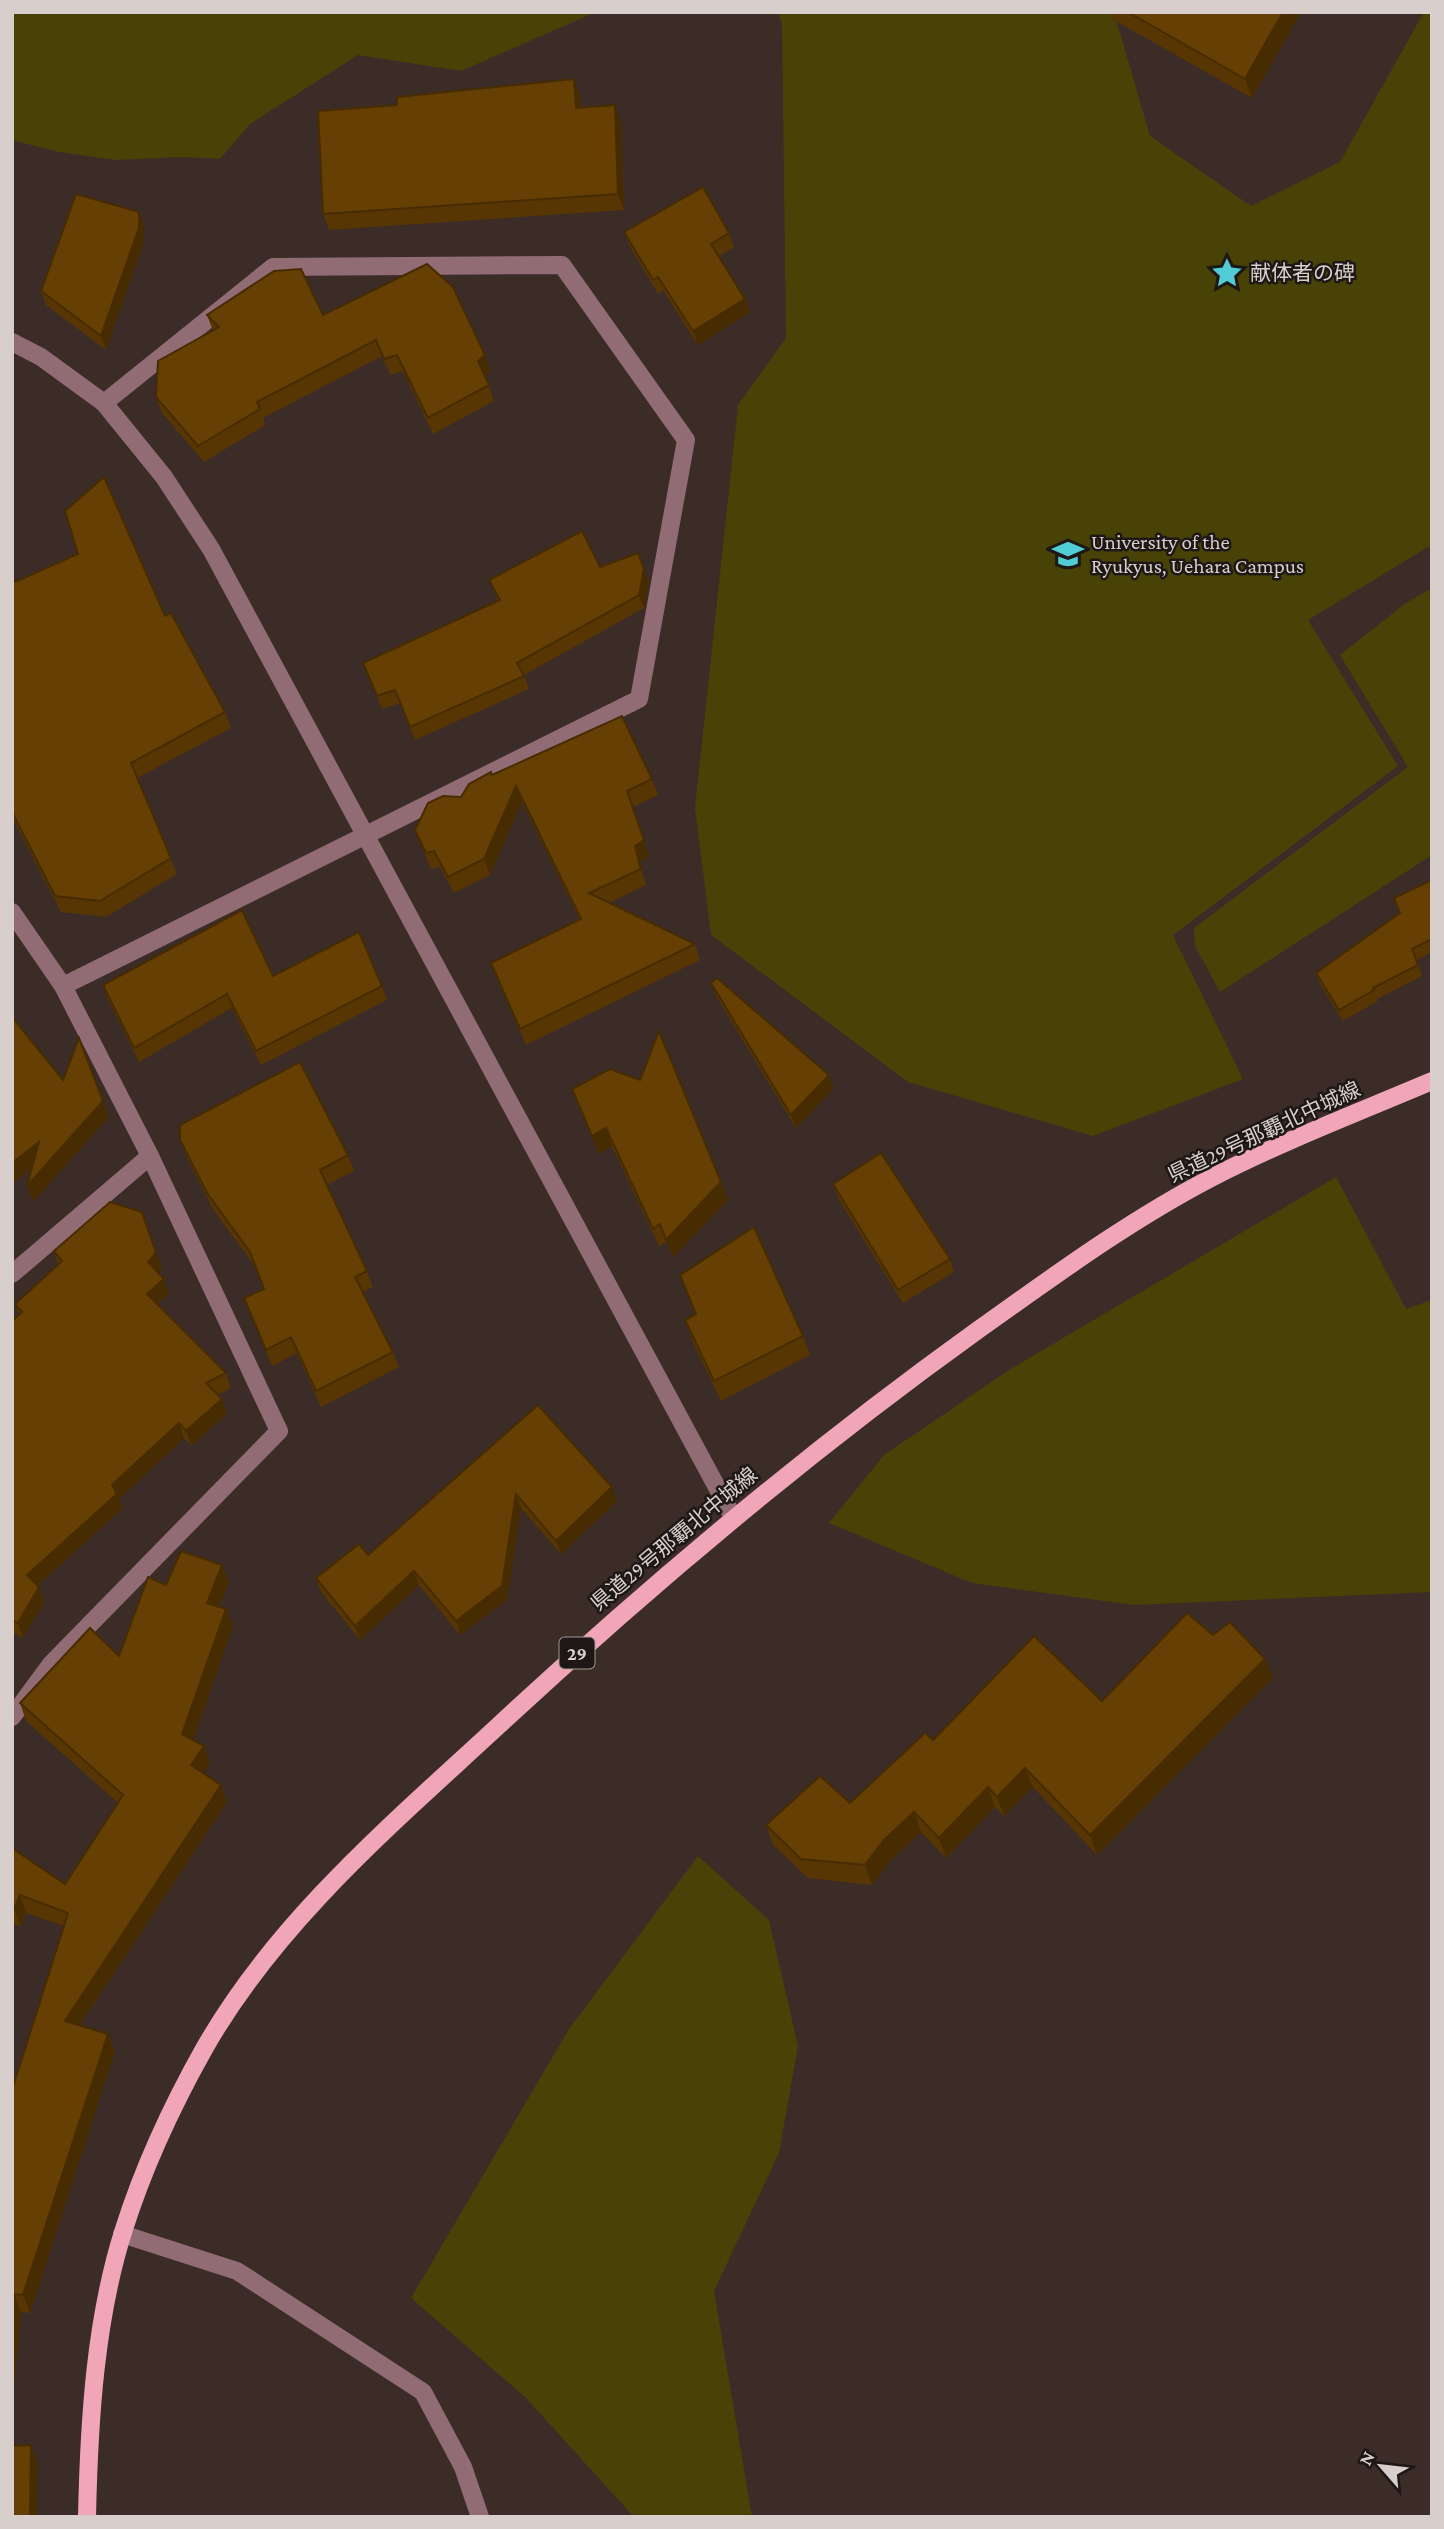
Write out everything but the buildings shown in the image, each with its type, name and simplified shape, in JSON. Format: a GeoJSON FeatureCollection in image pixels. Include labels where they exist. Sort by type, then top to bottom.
{"type":"FeatureCollection","features":[{"type":"Feature","properties":{"kind":"main road","name":"県道29号那覇北中城線"},"geometry":{"type":"LineString","coordinates":[[87,2517],[89,2438],[99,2344],[122,2234],[149,2161],[205,2047],[240,1990],[301,1915],[615,1617],[733,1517],[899,1388],[1122,1230],[1213,1177],[1432,1081]]}},
{"type":"Feature","properties":{"kind":"street"},"geometry":{"type":"LineString","coordinates":[[62,986],[639,699],[686,440],[562,265],[274,267],[104,403]]}},
{"type":"Feature","properties":{"kind":"street"},"geometry":{"type":"LineString","coordinates":[[12,342],[41,357],[104,403],[164,477],[211,549],[733,1517]]}},
{"type":"Feature","properties":{"kind":"street"},"geometry":{"type":"LineString","coordinates":[[12,912],[62,986],[150,1156],[279,1432],[51,1664],[12,1717]]}},
{"type":"Feature","properties":{"kind":"street"},"geometry":{"type":"LineString","coordinates":[[12,1274],[150,1156]]}},
{"type":"Feature","properties":{"kind":"street"},"geometry":{"type":"LineString","coordinates":[[122,2234],[237,2271],[423,2392],[463,2467],[480,2517]]}},
{"type":"Feature","properties":{"kind":"shaded area"},"geometry":{"type":"Polygon","coordinates":[[[12,12],[596,12],[461,71],[358,55],[250,124],[220,159],[182,157],[116,160],[58,152],[12,140],[12,12]]]}},
{"type":"Feature","properties":{"kind":"shaded area","name":"University of the Ryukyus, Uehara Campus"},"geometry":{"type":"Polygon","coordinates":[[[778,12],[1114,12],[1150,136],[1251,206],[1340,162],[1424,12],[1432,12],[1432,549],[1428,547],[1308,620],[1398,766],[1173,935],[1243,1079],[1093,1136],[908,1082],[711,935],[695,808],[738,405],[786,338],[782,24],[778,12]]]}},
{"type":"Feature","properties":{"kind":"shaded area"},"geometry":{"type":"Polygon","coordinates":[[[1432,588],[1432,855],[1220,992],[1195,946],[1194,928],[1408,767],[1340,655],[1406,603],[1432,588]]]}},
{"type":"Feature","properties":{"kind":"shaded area"},"geometry":{"type":"Polygon","coordinates":[[[1336,1177],[1406,1309],[1432,1300],[1432,1592],[1134,1605],[972,1583],[829,1523],[884,1455],[1009,1370],[1336,1177]]]}},
{"type":"Feature","properties":{"kind":"shaded area"},"geometry":{"type":"Polygon","coordinates":[[[698,1856],[769,1920],[798,2046],[779,2153],[714,2291],[752,2517],[634,2517],[526,2398],[411,2298],[569,2029],[698,1856]]]}},
{"type":"Feature","properties":{"kind":"place","name":"献体者の碑"},"geometry":{"type":"Point","coordinates":[1227,273]}},
{"type":"Feature","properties":{"kind":"place","name":"University of the Ryukyus, Uehara Campus"},"geometry":{"type":"Point","coordinates":[1068,554]}}]}
